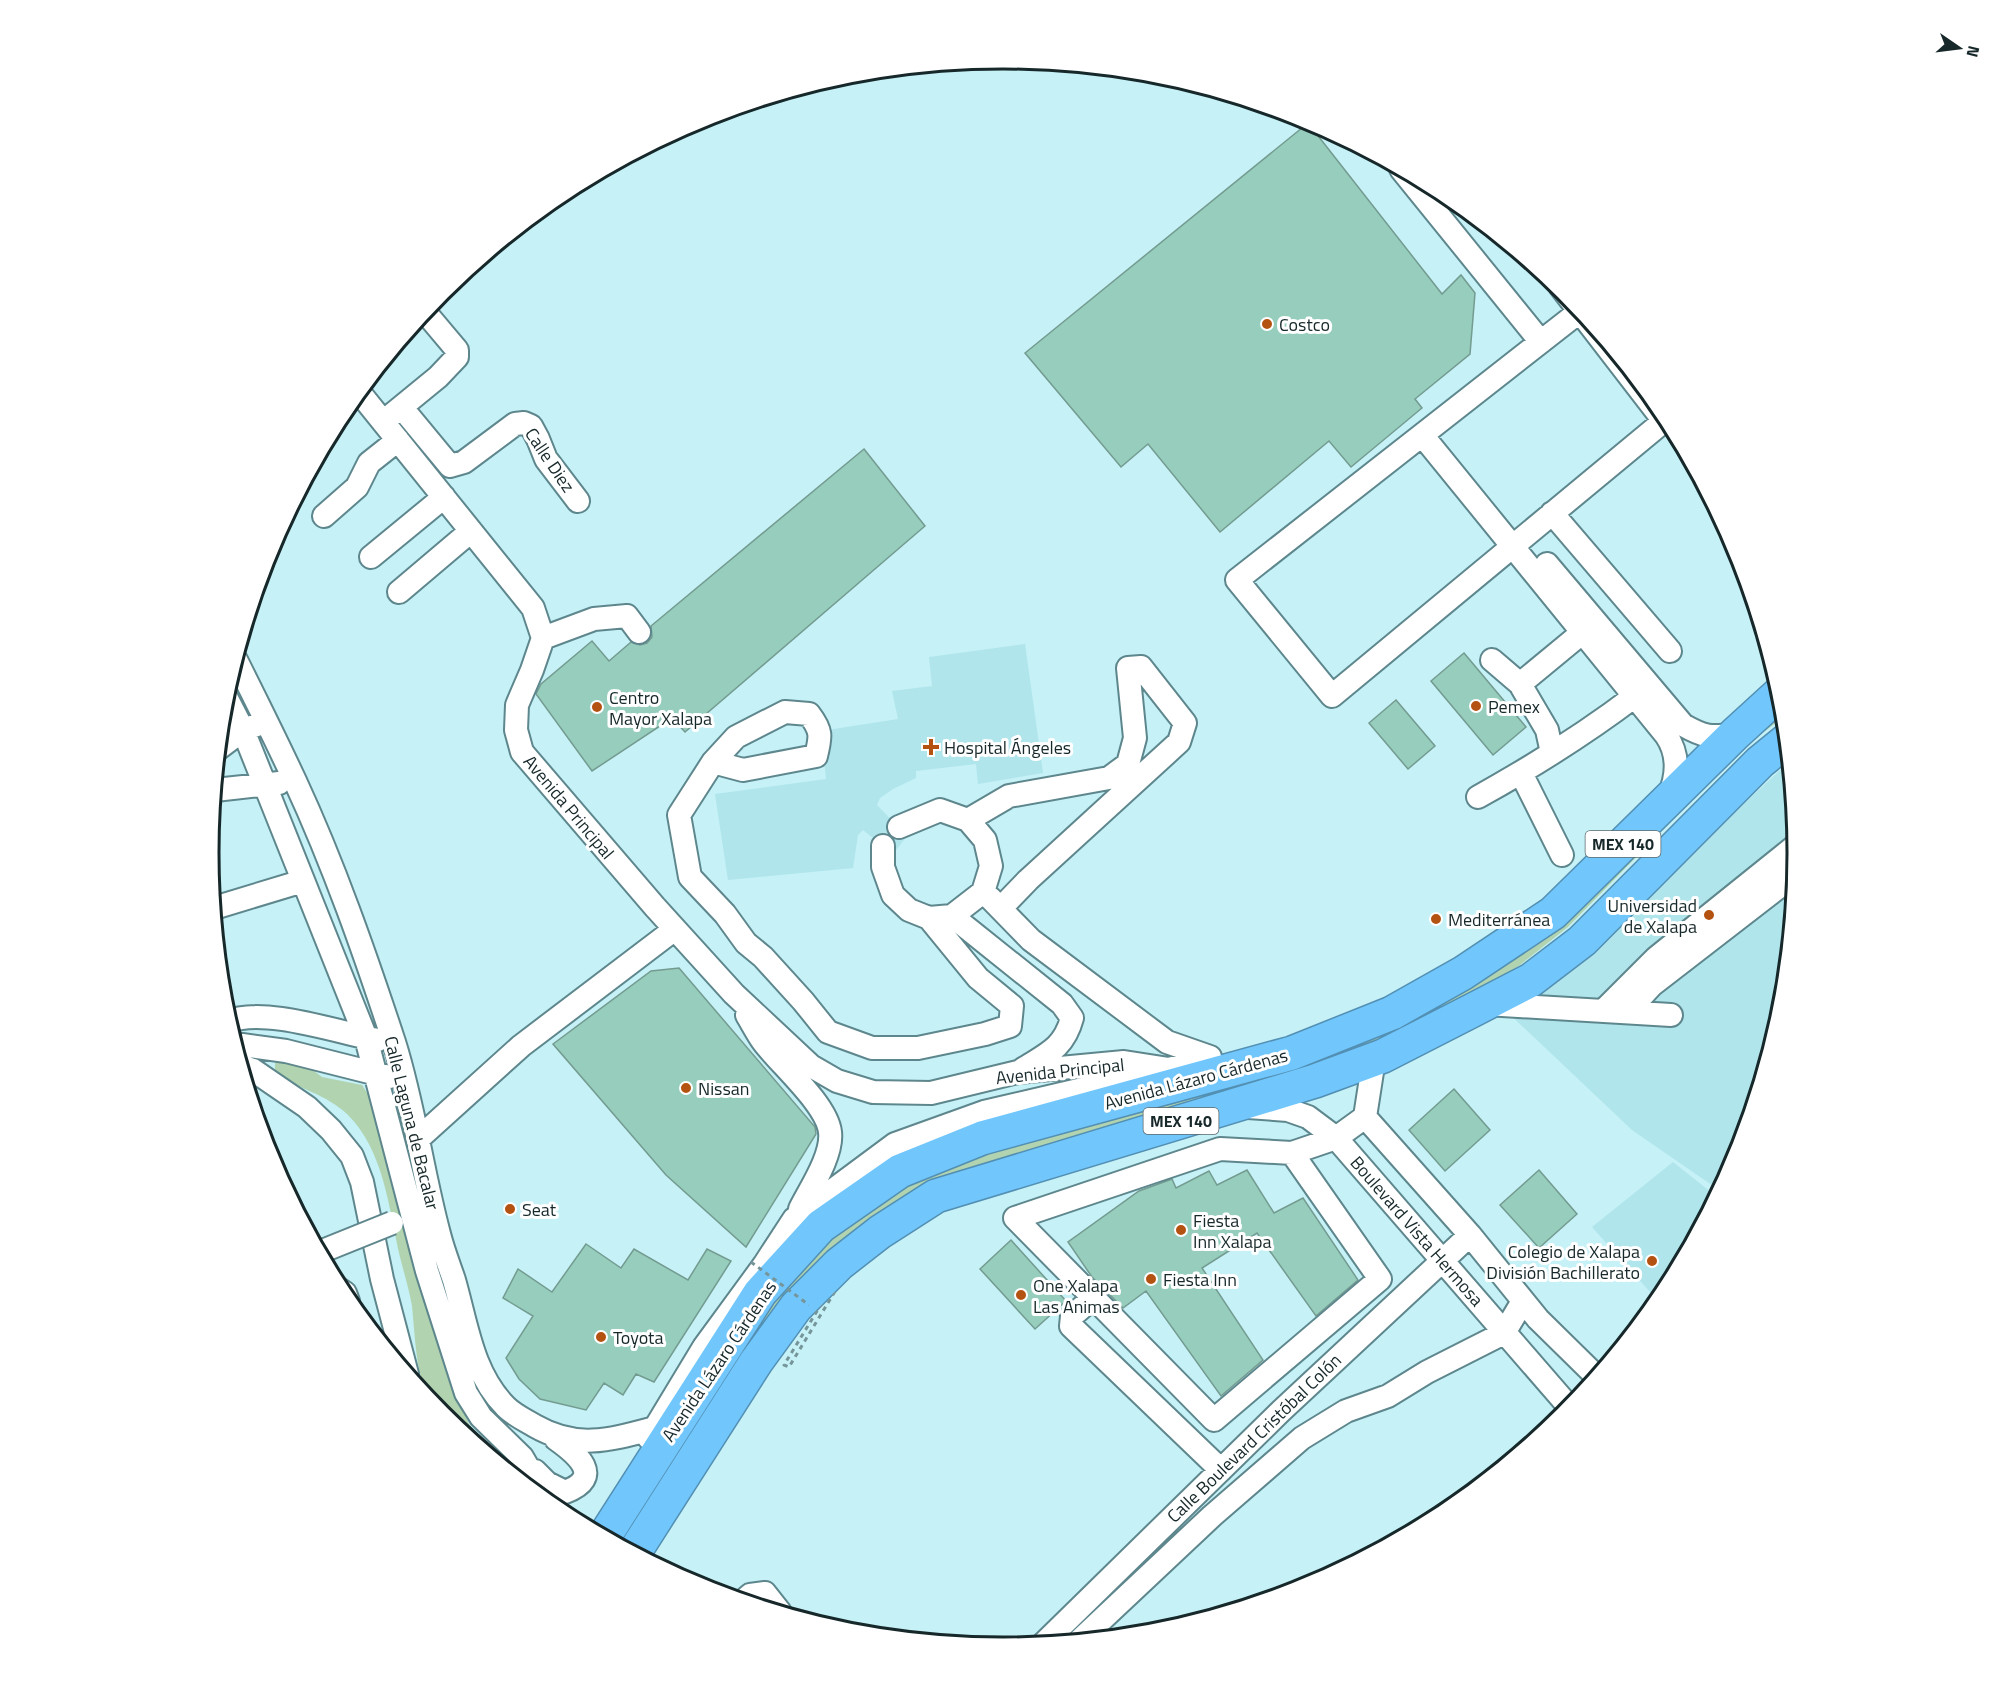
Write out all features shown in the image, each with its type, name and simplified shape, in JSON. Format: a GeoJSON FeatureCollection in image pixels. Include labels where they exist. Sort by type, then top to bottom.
{"type":"FeatureCollection","features":[{"type":"Feature","properties":{"kind":"highway","name":"Avenida Lázaro Cárdenas"},"geometry":{"type":"LineString","coordinates":[[608,1531],[760,1293],[821,1226],[900,1171],[982,1138],[1292,1053],[1392,1013],[1463,973],[1553,913],[1773,699]]}},
{"type":"Feature","properties":{"kind":"highway","name":"Avenida Lázaro Cárdenas"},"geometry":{"type":"LineString","coordinates":[[638,1547],[756,1362],[796,1307],[839,1264],[880,1232],[936,1196],[1315,1081],[1374,1059],[1531,980],[1582,941],[1760,762],[1780,746]]}},
{"type":"Feature","properties":{"kind":"highway"},"geometry":{"type":"LineString","coordinates":[[1210,1057],[1292,1053]]}},
{"type":"Feature","properties":{"kind":"street"},"geometry":{"type":"LineString","coordinates":[[1414,186],[1541,342]]}},
{"type":"Feature","properties":{"kind":"street"},"geometry":{"type":"LineString","coordinates":[[1574,316],[1237,580],[1332,696],[1660,424]]}},
{"type":"Feature","properties":{"kind":"street"},"geometry":{"type":"LineString","coordinates":[[383,422],[438,377],[457,357],[457,350],[431,319]]}},
{"type":"Feature","properties":{"kind":"street"},"geometry":{"type":"LineString","coordinates":[[365,399],[532,608],[543,638],[594,619],[627,616],[639,632]]}},
{"type":"Feature","properties":{"kind":"street"},"geometry":{"type":"LineString","coordinates":[[402,408],[450,466]]}},
{"type":"Feature","properties":{"kind":"street","name":"Calle Diez"},"geometry":{"type":"LineString","coordinates":[[371,557],[439,490],[450,466],[464,462],[515,424],[524,423],[531,426],[546,459],[578,501]]}},
{"type":"Feature","properties":{"kind":"street"},"geometry":{"type":"LineString","coordinates":[[1428,431],[1519,541],[1683,725],[1697,734],[1712,738],[1735,734]]}},
{"type":"Feature","properties":{"kind":"street"},"geometry":{"type":"LineString","coordinates":[[324,516],[357,487],[369,463],[398,440]]}},
{"type":"Feature","properties":{"kind":"street"},"geometry":{"type":"LineString","coordinates":[[1552,513],[1670,651]]}},
{"type":"Feature","properties":{"kind":"street"},"geometry":{"type":"LineString","coordinates":[[399,591],[471,531]]}},
{"type":"Feature","properties":{"kind":"street"},"geometry":{"type":"LineString","coordinates":[[1519,541],[1583,632],[1672,745],[1677,773],[1666,802]]}},
{"type":"Feature","properties":{"kind":"street"},"geometry":{"type":"LineString","coordinates":[[1520,684],[1583,632]]}},
{"type":"Feature","properties":{"kind":"street","name":"Avenida Principal"},"geometry":{"type":"LineString","coordinates":[[543,638],[517,705],[516,730],[522,752],[734,994],[811,1066],[837,1081],[873,1092],[931,1093],[1018,1072],[1124,1062],[1169,1069]]}},
{"type":"Feature","properties":{"kind":"street"},"geometry":{"type":"LineString","coordinates":[[1492,660],[1520,684],[1546,730],[1552,753]]}},
{"type":"Feature","properties":{"kind":"street"},"geometry":{"type":"LineString","coordinates":[[968,819],[1009,796],[1109,778],[1128,764],[1135,738],[1128,668],[1141,667],[1185,723],[1179,742],[1028,880],[1001,908]]}},
{"type":"Feature","properties":{"kind":"street","name":"Calle Laguna de Bacalar"},"geometry":{"type":"LineString","coordinates":[[241,670],[295,782],[322,846],[394,1043],[439,1234],[454,1282],[463,1322],[480,1371],[494,1394],[508,1410],[551,1435],[573,1441],[612,1440],[655,1428]]}},
{"type":"Feature","properties":{"kind":"street"},"geometry":{"type":"LineString","coordinates":[[1478,797],[1593,728],[1635,696]]}},
{"type":"Feature","properties":{"kind":"street","name":"Calle Laguna de Bacalar"},"geometry":{"type":"LineString","coordinates":[[232,710],[265,784],[366,1038],[377,1074],[402,1220],[440,1316],[466,1393],[481,1417],[522,1457],[536,1483]]}},
{"type":"Feature","properties":{"kind":"street"},"geometry":{"type":"LineString","coordinates":[[227,742],[243,730],[267,723]]}},
{"type":"Feature","properties":{"kind":"street"},"geometry":{"type":"LineString","coordinates":[[713,762],[679,815],[690,877],[724,914],[746,943],[764,957],[828,1032],[872,1048],[918,1048],[985,1034],[1010,1026],[1012,1006],[978,978],[929,918]]}},
{"type":"Feature","properties":{"kind":"street"},"geometry":{"type":"LineString","coordinates":[[1521,773],[1562,855]]}},
{"type":"Feature","properties":{"kind":"street"},"geometry":{"type":"LineString","coordinates":[[222,789],[295,782]]}},
{"type":"Feature","properties":{"kind":"street"},"geometry":{"type":"LineString","coordinates":[[883,846],[883,867],[893,895],[909,910],[929,918],[952,916],[983,892],[991,866],[985,840],[968,819],[940,810],[899,827]]}},
{"type":"Feature","properties":{"kind":"street"},"geometry":{"type":"LineString","coordinates":[[294,858],[322,846]]}},
{"type":"Feature","properties":{"kind":"street"},"geometry":{"type":"LineString","coordinates":[[1603,1011],[1656,958],[1788,852]]}},
{"type":"Feature","properties":{"kind":"street"},"geometry":{"type":"LineString","coordinates":[[221,907],[303,881]]}},
{"type":"Feature","properties":{"kind":"street"},"geometry":{"type":"LineString","coordinates":[[1627,1012],[1652,985],[1787,881]]}},
{"type":"Feature","properties":{"kind":"street"},"geometry":{"type":"LineString","coordinates":[[983,892],[1031,940],[1167,1042],[1210,1057]]}},
{"type":"Feature","properties":{"kind":"street"},"geometry":{"type":"LineString","coordinates":[[952,916],[1062,1004],[1072,1018],[1069,1032],[1056,1049],[1018,1072]]}},
{"type":"Feature","properties":{"kind":"street"},"geometry":{"type":"LineString","coordinates":[[323,932],[350,918]]}},
{"type":"Feature","properties":{"kind":"street"},"geometry":{"type":"LineString","coordinates":[[418,1139],[521,1046],[675,929]]}},
{"type":"Feature","properties":{"kind":"street","name":"Avenida Principal"},"geometry":{"type":"LineString","coordinates":[[734,994],[763,1042],[800,1082],[821,1110],[830,1132],[827,1154],[794,1219]]}},
{"type":"Feature","properties":{"kind":"street"},"geometry":{"type":"LineString","coordinates":[[1484,1004],[1671,1014]]}},
{"type":"Feature","properties":{"kind":"street"},"geometry":{"type":"LineString","coordinates":[[237,1020],[258,1016],[394,1043]]}},
{"type":"Feature","properties":{"kind":"street"},"geometry":{"type":"LineString","coordinates":[[243,1046],[266,1047],[405,1082]]}},
{"type":"Feature","properties":{"kind":"street"},"geometry":{"type":"LineString","coordinates":[[250,1069],[259,1053],[266,1047]]}},
{"type":"Feature","properties":{"kind":"street","name":"Avenida Lázaro Cárdenas"},"geometry":{"type":"LineString","coordinates":[[596,1524],[704,1347],[794,1219],[895,1144],[984,1112],[1169,1069],[1210,1057]]}},
{"type":"Feature","properties":{"kind":"street"},"geometry":{"type":"LineString","coordinates":[[1292,1153],[1380,1279],[1214,1420],[1015,1218],[1220,1149],[1292,1153],[1336,1138],[1365,1117],[1374,1059]]}},
{"type":"Feature","properties":{"kind":"street"},"geometry":{"type":"LineString","coordinates":[[252,1075],[307,1107],[331,1130],[352,1156],[362,1182],[382,1279],[403,1357]]}},
{"type":"Feature","properties":{"kind":"street"},"geometry":{"type":"LineString","coordinates":[[825,1119],[828,1107],[836,1097],[846,1090],[858,1087]]}},
{"type":"Feature","properties":{"kind":"street","name":"Boulevard Vista Hermosa"},"geometry":{"type":"LineString","coordinates":[[1232,1106],[1288,1110],[1308,1117],[1336,1138],[1564,1401]]}},
{"type":"Feature","properties":{"kind":"street","name":"Boulevard Vista Hermosa"},"geometry":{"type":"LineString","coordinates":[[1365,1117],[1470,1234],[1523,1301],[1592,1372]]}},
{"type":"Feature","properties":{"kind":"street"},"geometry":{"type":"LineString","coordinates":[[326,1250],[402,1220]]}},
{"type":"Feature","properties":{"kind":"street","name":"Calle Boulevard Cristóbal Colón"},"geometry":{"type":"LineString","coordinates":[[1051,1636],[1221,1470],[1442,1258],[1470,1234]]}},
{"type":"Feature","properties":{"kind":"street"},"geometry":{"type":"LineString","coordinates":[[1093,1298],[1072,1316],[1071,1326],[1221,1470]]}},
{"type":"Feature","properties":{"kind":"street"},"geometry":{"type":"LineString","coordinates":[[1504,1333],[1523,1301]]}},
{"type":"Feature","properties":{"kind":"street","name":"Calle Boulevard Cristóbal Colón"},"geometry":{"type":"LineString","coordinates":[[1088,1633],[1212,1516],[1302,1438],[1346,1411],[1388,1396],[1427,1372],[1504,1333]]}},
{"type":"Feature","properties":{"kind":"street"},"geometry":{"type":"LineString","coordinates":[[522,1457],[547,1483],[557,1489],[565,1492],[577,1488],[584,1474],[583,1462],[576,1453],[551,1435]]}},
{"type":"Feature","properties":{"kind":"street"},"geometry":{"type":"LineString","coordinates":[[749,1595],[765,1593],[773,1603]]}},
{"type":"Feature","properties":{"kind":"path"},"geometry":{"type":"LineString","coordinates":[[751,1262],[808,1305]]}},
{"type":"Feature","properties":{"kind":"shaded area","name":"Hospital Ángeles"},"geometry":{"type":"Polygon","coordinates":[[[1025,644],[1043,773],[978,784],[976,764],[916,771],[916,778],[880,798],[877,805],[907,836],[893,854],[863,830],[858,835],[853,868],[728,880],[715,794],[826,779],[821,731],[898,719],[892,691],[932,686],[929,657],[1025,644]]]}},
{"type":"Feature","properties":{"kind":"shaded area","name":"Universidad de Xalapa"},"geometry":{"type":"Polygon","coordinates":[[[1783,768],[1788,854],[1786,905],[1773,1007],[1746,1106],[1713,1186],[1632,1130],[1503,1008],[1559,976],[1783,768]]]}},
{"type":"Feature","properties":{"kind":"shaded area","name":"Colegio de Xalapa División Bachillerato"},"geometry":{"type":"Polygon","coordinates":[[[1673,1162],[1711,1192],[1683,1246],[1652,1294],[1592,1227],[1673,1162]]]}},
{"type":"Feature","properties":{"kind":"green space"},"geometry":{"type":"Polygon","coordinates":[[[1774,708],[1777,722],[1745,746],[1568,927],[1520,965],[1382,1053],[1034,1158],[841,1253],[637,1547],[620,1538],[771,1297],[825,1231],[905,1178],[1295,1056],[1556,919],[1774,708]]]}},
{"type":"Feature","properties":{"kind":"green space"},"geometry":{"type":"Polygon","coordinates":[[[293,1060],[306,1065],[322,1077],[362,1085],[371,1099],[460,1404],[469,1424],[481,1439],[421,1379],[411,1300],[383,1181],[369,1145],[359,1129],[339,1107],[275,1074],[275,1063],[293,1060]]]}},
{"type":"Feature","properties":{"kind":"building","name":"Costco"},"geometry":{"type":"Polygon","coordinates":[[[1302,128],[1318,135],[1442,294],[1461,275],[1475,293],[1470,354],[1415,399],[1422,408],[1351,467],[1329,441],[1220,532],[1148,444],[1121,467],[1025,353],[1302,128]]]}},
{"type":"Feature","properties":{"kind":"building"},"geometry":{"type":"Polygon","coordinates":[[[864,449],[925,526],[685,732],[672,718],[592,771],[536,694],[541,684],[592,641],[609,661],[631,642],[640,645],[647,643],[652,637],[651,626],[864,449]]]}},
{"type":"Feature","properties":{"kind":"building"},"geometry":{"type":"Polygon","coordinates":[[[1464,653],[1526,727],[1493,755],[1431,681],[1464,653]]]}},
{"type":"Feature","properties":{"kind":"building"},"geometry":{"type":"Polygon","coordinates":[[[1396,700],[1435,746],[1408,769],[1369,723],[1396,700]]]}},
{"type":"Feature","properties":{"kind":"building","name":"Nissan"},"geometry":{"type":"Polygon","coordinates":[[[679,968],[815,1127],[816,1134],[746,1247],[666,1175],[553,1044],[651,971],[679,968]]]}},
{"type":"Feature","properties":{"kind":"building"},"geometry":{"type":"Polygon","coordinates":[[[1454,1089],[1490,1130],[1445,1171],[1409,1130],[1454,1089]]]}},
{"type":"Feature","properties":{"kind":"building","name":"Fiesta Inn"},"geometry":{"type":"Polygon","coordinates":[[[1247,1170],[1274,1213],[1303,1198],[1358,1280],[1316,1316],[1257,1233],[1202,1268],[1263,1360],[1221,1396],[1146,1291],[1123,1308],[1092,1277],[1068,1242],[1139,1191],[1172,1179],[1176,1188],[1209,1171],[1217,1185],[1247,1170]]]}},
{"type":"Feature","properties":{"kind":"building"},"geometry":{"type":"Polygon","coordinates":[[[1539,1170],[1577,1214],[1539,1248],[1500,1205],[1539,1170]]]}},
{"type":"Feature","properties":{"kind":"building"},"geometry":{"type":"Polygon","coordinates":[[[1011,1240],[1066,1301],[1035,1329],[980,1269],[1011,1240]]]}},
{"type":"Feature","properties":{"kind":"building","name":"Toyota"},"geometry":{"type":"Polygon","coordinates":[[[586,1244],[621,1268],[634,1249],[688,1280],[707,1249],[731,1261],[654,1382],[636,1374],[623,1395],[604,1383],[586,1410],[540,1399],[519,1379],[506,1358],[533,1316],[503,1298],[518,1269],[552,1292],[586,1244]]]}},
{"type":"Feature","properties":{"kind":"place","name":"Costco"},"geometry":{"type":"Point","coordinates":[1267,324]}},
{"type":"Feature","properties":{"kind":"place","name":"Pemex"},"geometry":{"type":"Point","coordinates":[1476,706]}},
{"type":"Feature","properties":{"kind":"place","name":"Centro Mayor Xalapa"},"geometry":{"type":"Point","coordinates":[597,707]}},
{"type":"Feature","properties":{"kind":"place","name":"Hospital Ángeles"},"geometry":{"type":"Point","coordinates":[931,747]}},
{"type":"Feature","properties":{"kind":"place","name":"Universidad de Xalapa"},"geometry":{"type":"Point","coordinates":[1709,915]}},
{"type":"Feature","properties":{"kind":"place","name":"Mediterránea"},"geometry":{"type":"Point","coordinates":[1436,919]}},
{"type":"Feature","properties":{"kind":"place","name":"Nissan"},"geometry":{"type":"Point","coordinates":[686,1088]}},
{"type":"Feature","properties":{"kind":"place","name":"Seat"},"geometry":{"type":"Point","coordinates":[510,1209]}},
{"type":"Feature","properties":{"kind":"place","name":"Fiesta Inn Xalapa"},"geometry":{"type":"Point","coordinates":[1181,1230]}},
{"type":"Feature","properties":{"kind":"place","name":"Colegio de Xalapa División Bachillerato"},"geometry":{"type":"Point","coordinates":[1652,1261]}},
{"type":"Feature","properties":{"kind":"place","name":"Fiesta Inn"},"geometry":{"type":"Point","coordinates":[1151,1279]}},
{"type":"Feature","properties":{"kind":"place","name":"One Xalapa Las Animas"},"geometry":{"type":"Point","coordinates":[1021,1295]}},
{"type":"Feature","properties":{"kind":"place","name":"Toyota"},"geometry":{"type":"Point","coordinates":[601,1337]}}]}
